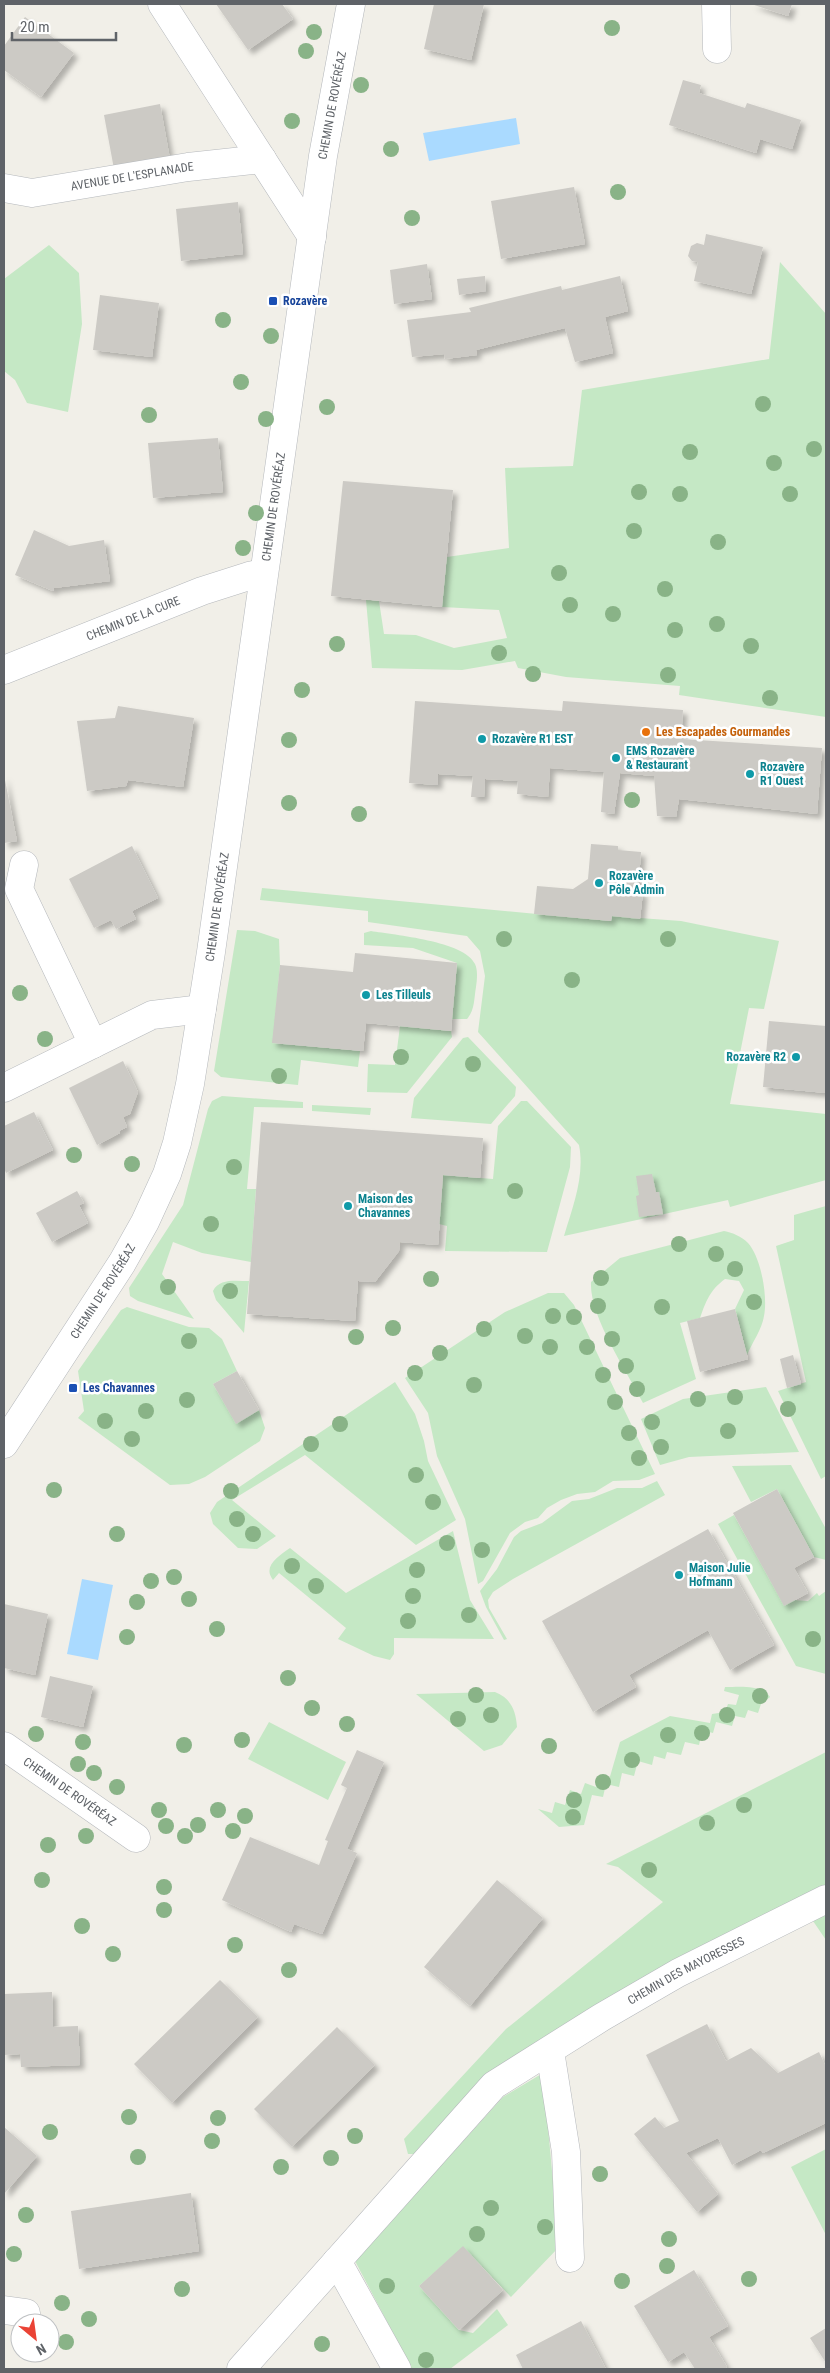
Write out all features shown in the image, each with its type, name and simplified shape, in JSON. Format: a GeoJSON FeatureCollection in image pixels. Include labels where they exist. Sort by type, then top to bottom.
{"type":"FeatureCollection","features":[{"type":"Feature","properties":{"kind":"street"},"geometry":{"type":"LineString","coordinates":[[162,4],[312,237]]}},
{"type":"Feature","properties":{"kind":"street","name":"CHEMIN DE ROVÉRÉAZ"},"geometry":{"type":"LineString","coordinates":[[4,1444],[122,1263],[145,1222],[167,1174],[187,1100],[202,1009],[323,156],[351,4]]}},
{"type":"Feature","properties":{"kind":"street"},"geometry":{"type":"LineString","coordinates":[[716,4],[717,49]]}},
{"type":"Feature","properties":{"kind":"street","name":"AVENUE DE L'ESPLANADE"},"geometry":{"type":"LineString","coordinates":[[4,188],[32,193],[188,167],[262,159]]}},
{"type":"Feature","properties":{"kind":"street","name":"CHEMIN DE LA CURE"},"geometry":{"type":"LineString","coordinates":[[4,670],[202,591],[263,573]]}},
{"type":"Feature","properties":{"kind":"street"},"geometry":{"type":"LineString","coordinates":[[24,865],[19,889],[93,1044]]}},
{"type":"Feature","properties":{"kind":"street"},"geometry":{"type":"LineString","coordinates":[[4,1088],[152,1015],[202,1009]]}},
{"type":"Feature","properties":{"kind":"street","name":"CHEMIN DE ROVÉRÉAZ"},"geometry":{"type":"LineString","coordinates":[[4,1746],[136,1838]]}},
{"type":"Feature","properties":{"kind":"street","name":"CHEMIN DES MAYORESSES"},"geometry":{"type":"LineString","coordinates":[[241,2369],[494,2085],[678,1973],[826,1899]]}},
{"type":"Feature","properties":{"kind":"street"},"geometry":{"type":"LineString","coordinates":[[550,2051],[566,2152],[570,2258]]}},
{"type":"Feature","properties":{"kind":"street"},"geometry":{"type":"LineString","coordinates":[[337,2261],[397,2369]]}},
{"type":"Feature","properties":{"kind":"green space"},"geometry":{"type":"Polygon","coordinates":[[[49,245],[79,273],[82,324],[68,412],[27,403],[15,380],[4,371],[4,279],[49,245]]]}},
{"type":"Feature","properties":{"kind":"green space"},"geometry":{"type":"Polygon","coordinates":[[[780,262],[826,314],[826,717],[679,695],[680,686],[566,677],[518,668],[515,661],[462,670],[372,668],[366,600],[379,601],[384,634],[416,635],[454,648],[507,638],[499,610],[442,607],[447,557],[509,548],[505,468],[573,466],[582,390],[769,359],[780,262]]]}},
{"type":"Feature","properties":{"kind":"green space"},"geometry":{"type":"Polygon","coordinates":[[[262,888],[611,921],[612,916],[681,921],[779,941],[764,1009],[749,1008],[730,1104],[826,1114],[826,1180],[730,1207],[728,1200],[564,1236],[579,1180],[579,1145],[478,1032],[485,976],[480,951],[467,936],[368,922],[368,911],[260,900],[262,888]]]}},
{"type":"Feature","properties":{"kind":"green space"},"geometry":{"type":"Polygon","coordinates":[[[237,930],[255,931],[279,939],[280,965],[273,1043],[360,1051],[358,1067],[301,1060],[298,1085],[221,1077],[214,1071],[237,930]]]}},
{"type":"Feature","properties":{"kind":"green space"},"geometry":{"type":"Polygon","coordinates":[[[371,931],[428,940],[458,950],[469,956],[475,964],[477,975],[473,1008],[467,1019],[452,1019],[457,963],[413,948],[364,945],[364,933],[371,931]]]}},
{"type":"Feature","properties":{"kind":"green space"},"geometry":{"type":"Polygon","coordinates":[[[400,1026],[451,1031],[452,1037],[407,1093],[367,1092],[368,1064],[395,1065],[400,1026]]]}},
{"type":"Feature","properties":{"kind":"green space"},"geometry":{"type":"Polygon","coordinates":[[[468,1037],[516,1087],[515,1096],[491,1124],[411,1118],[414,1098],[463,1038],[468,1037]]]}},
{"type":"Feature","properties":{"kind":"green space"},"geometry":{"type":"Polygon","coordinates":[[[222,1096],[303,1102],[303,1108],[254,1107],[247,1189],[256,1189],[251,1262],[202,1253],[173,1242],[162,1274],[194,1319],[138,1301],[130,1296],[129,1288],[183,1205],[208,1109],[212,1101],[222,1096]]]}},
{"type":"Feature","properties":{"kind":"green space"},"geometry":{"type":"Polygon","coordinates":[[[521,1101],[527,1101],[571,1147],[570,1167],[547,1252],[445,1251],[447,1226],[439,1224],[443,1175],[493,1179],[498,1126],[521,1101]]]}},
{"type":"Feature","properties":{"kind":"green space"},"geometry":{"type":"Polygon","coordinates":[[[312,1105],[371,1108],[370,1115],[312,1111],[312,1105]]]}},
{"type":"Feature","properties":{"kind":"green space"},"geometry":{"type":"Polygon","coordinates":[[[826,1206],[826,1476],[821,1479],[778,1391],[806,1382],[776,1246],[794,1240],[794,1215],[826,1206]]]}},
{"type":"Feature","properties":{"kind":"green space"},"geometry":{"type":"Polygon","coordinates":[[[724,1231],[737,1235],[748,1243],[757,1258],[765,1299],[764,1316],[759,1331],[747,1355],[735,1309],[744,1290],[739,1281],[725,1279],[709,1296],[700,1318],[680,1323],[696,1379],[643,1403],[602,1327],[592,1296],[591,1282],[620,1258],[724,1231]]]}},
{"type":"Feature","properties":{"kind":"green space"},"geometry":{"type":"Polygon","coordinates":[[[249,1281],[244,1333],[216,1300],[213,1291],[219,1284],[224,1282],[249,1281]]]}},
{"type":"Feature","properties":{"kind":"green space"},"geometry":{"type":"Polygon","coordinates":[[[548,1293],[564,1293],[574,1305],[655,1474],[639,1480],[613,1481],[595,1492],[577,1494],[547,1508],[538,1518],[525,1522],[510,1533],[483,1581],[478,1584],[465,1519],[437,1456],[428,1413],[405,1378],[505,1312],[548,1293]]]}},
{"type":"Feature","properties":{"kind":"green space"},"geometry":{"type":"Polygon","coordinates":[[[127,1307],[189,1327],[209,1328],[222,1339],[237,1371],[213,1384],[236,1423],[259,1410],[265,1428],[260,1441],[205,1477],[189,1484],[170,1485],[78,1418],[84,1411],[78,1371],[121,1310],[127,1307]]]}},
{"type":"Feature","properties":{"kind":"green space"},"geometry":{"type":"Polygon","coordinates":[[[395,1382],[415,1414],[428,1461],[456,1520],[416,1545],[305,1455],[232,1500],[276,1536],[257,1549],[238,1548],[213,1524],[210,1513],[217,1502],[395,1382]]]}},
{"type":"Feature","properties":{"kind":"green space"},"geometry":{"type":"Polygon","coordinates":[[[766,1387],[799,1452],[689,1457],[660,1465],[641,1419],[683,1399],[766,1387]]]}},
{"type":"Feature","properties":{"kind":"green space"},"geometry":{"type":"Polygon","coordinates":[[[791,1465],[826,1529],[826,1560],[814,1557],[777,1489],[751,1502],[732,1466],[791,1465]]]}},
{"type":"Feature","properties":{"kind":"green space"},"geometry":{"type":"Polygon","coordinates":[[[657,1481],[665,1495],[493,1592],[488,1600],[489,1608],[507,1639],[504,1640],[486,1607],[480,1591],[497,1569],[514,1537],[521,1531],[542,1523],[572,1501],[589,1499],[617,1488],[642,1488],[657,1481]]]}},
{"type":"Feature","properties":{"kind":"green space"},"geometry":{"type":"Polygon","coordinates":[[[734,1515],[784,1605],[793,1600],[808,1601],[817,1593],[819,1596],[826,1591],[826,1674],[796,1666],[718,1524],[734,1515]]]}},
{"type":"Feature","properties":{"kind":"green space"},"geometry":{"type":"Polygon","coordinates":[[[453,1531],[470,1600],[494,1639],[394,1638],[394,1654],[390,1660],[374,1656],[338,1639],[346,1628],[279,1573],[273,1580],[270,1575],[269,1570],[273,1562],[290,1548],[346,1593],[453,1531]]]}},
{"type":"Feature","properties":{"kind":"green space"},"geometry":{"type":"Polygon","coordinates":[[[725,1687],[755,1688],[770,1697],[761,1704],[758,1713],[748,1710],[745,1718],[735,1716],[732,1726],[716,1722],[713,1733],[705,1731],[701,1736],[699,1745],[685,1742],[681,1755],[667,1752],[665,1759],[654,1756],[652,1765],[638,1761],[634,1776],[622,1773],[619,1787],[606,1784],[603,1797],[592,1795],[584,1825],[559,1827],[538,1809],[552,1813],[555,1802],[565,1805],[570,1790],[581,1794],[585,1783],[596,1787],[599,1777],[609,1780],[620,1742],[670,1716],[710,1723],[712,1714],[725,1712],[728,1704],[736,1705],[739,1695],[724,1691],[725,1687]]]}},
{"type":"Feature","properties":{"kind":"green space"},"geometry":{"type":"Polygon","coordinates":[[[495,1692],[509,1701],[517,1727],[502,1745],[484,1751],[416,1694],[495,1692]]]}},
{"type":"Feature","properties":{"kind":"green space"},"geometry":{"type":"Polygon","coordinates":[[[269,1722],[346,1762],[328,1800],[248,1759],[269,1722]]]}},
{"type":"Feature","properties":{"kind":"green space"},"geometry":{"type":"Polygon","coordinates":[[[826,1752],[826,1940],[813,1921],[785,1911],[659,1973],[421,2154],[408,2154],[404,2139],[506,2029],[663,1902],[618,1867],[606,1864],[826,1752]]]}},
{"type":"Feature","properties":{"kind":"green space"},"geometry":{"type":"Polygon","coordinates":[[[543,2073],[559,2247],[511,2297],[463,2247],[419,2286],[459,2330],[473,2333],[497,2309],[508,2325],[450,2369],[412,2369],[355,2261],[503,2097],[543,2073]]]}},
{"type":"Feature","properties":{"kind":"green space"},"geometry":{"type":"Polygon","coordinates":[[[826,2149],[826,2235],[791,2167],[826,2149]]]}},
{"type":"Feature","properties":{"kind":"water"},"geometry":{"type":"Polygon","coordinates":[[[516,118],[520,144],[429,161],[423,133],[516,118]]]}},
{"type":"Feature","properties":{"kind":"water"},"geometry":{"type":"Polygon","coordinates":[[[82,1579],[113,1585],[98,1660],[67,1654],[82,1579]]]}},
{"type":"Feature","properties":{"kind":"building"},"geometry":{"type":"Polygon","coordinates":[[[216,4],[282,4],[293,19],[248,50],[216,4]]]}},
{"type":"Feature","properties":{"kind":"building"},"geometry":{"type":"Polygon","coordinates":[[[434,4],[484,4],[471,60],[424,49],[434,4]]]}},
{"type":"Feature","properties":{"kind":"building"},"geometry":{"type":"Polygon","coordinates":[[[751,4],[792,4],[788,16],[751,4]]]}},
{"type":"Feature","properties":{"kind":"building"},"geometry":{"type":"Polygon","coordinates":[[[25,17],[74,53],[41,97],[4,70],[4,46],[25,17]]]}},
{"type":"Feature","properties":{"kind":"building"},"geometry":{"type":"Polygon","coordinates":[[[683,80],[701,85],[699,93],[745,108],[747,103],[801,120],[792,149],[760,139],[756,153],[669,125],[683,80]]]}},
{"type":"Feature","properties":{"kind":"building"},"geometry":{"type":"Polygon","coordinates":[[[160,104],[170,159],[114,169],[104,115],[160,104]]]}},
{"type":"Feature","properties":{"kind":"building"},"geometry":{"type":"Polygon","coordinates":[[[574,187],[585,244],[501,259],[491,201],[574,187]]]}},
{"type":"Feature","properties":{"kind":"building"},"geometry":{"type":"Polygon","coordinates":[[[238,202],[243,254],[181,261],[176,209],[238,202]]]}},
{"type":"Feature","properties":{"kind":"building"},"geometry":{"type":"Polygon","coordinates":[[[706,234],[763,247],[751,294],[694,281],[698,262],[692,261],[688,256],[691,246],[697,243],[704,245],[706,234]]]}},
{"type":"Feature","properties":{"kind":"building"},"geometry":{"type":"Polygon","coordinates":[[[427,264],[432,299],[394,304],[390,270],[427,264]]]}},
{"type":"Feature","properties":{"kind":"building"},"geometry":{"type":"Polygon","coordinates":[[[485,276],[486,291],[459,295],[457,279],[485,276]]]}},
{"type":"Feature","properties":{"kind":"building"},"geometry":{"type":"Polygon","coordinates":[[[620,276],[628,311],[605,317],[613,353],[575,362],[565,328],[476,350],[477,355],[445,359],[444,354],[412,357],[407,320],[471,312],[469,308],[561,286],[562,290],[620,276]]]}},
{"type":"Feature","properties":{"kind":"building"},"geometry":{"type":"Polygon","coordinates":[[[100,295],[159,303],[152,357],[93,350],[100,295]]]}},
{"type":"Feature","properties":{"kind":"building"},"geometry":{"type":"Polygon","coordinates":[[[218,438],[223,492],[153,498],[148,443],[218,438]]]}},
{"type":"Feature","properties":{"kind":"building"},"geometry":{"type":"Polygon","coordinates":[[[343,481],[453,490],[442,607],[331,596],[343,481]]]}},
{"type":"Feature","properties":{"kind":"building"},"geometry":{"type":"Polygon","coordinates":[[[34,530],[69,546],[104,540],[110,581],[54,588],[53,591],[15,575],[34,530]]]}},
{"type":"Feature","properties":{"kind":"building","name":"EMS Rozavère & Restaurant"},"geometry":{"type":"Polygon","coordinates":[[[415,701],[562,711],[563,701],[683,710],[681,739],[822,748],[817,814],[679,799],[676,817],[657,816],[654,776],[620,773],[614,814],[601,812],[604,772],[550,768],[548,797],[517,794],[518,781],[485,779],[484,797],[471,797],[473,776],[438,774],[438,785],[409,783],[415,701]]]}},
{"type":"Feature","properties":{"kind":"building"},"geometry":{"type":"Polygon","coordinates":[[[118,706],[194,718],[183,787],[128,780],[126,786],[87,791],[77,721],[115,718],[118,706]]]}},
{"type":"Feature","properties":{"kind":"building"},"geometry":{"type":"Polygon","coordinates":[[[4,775],[17,841],[4,843],[4,775]]]}},
{"type":"Feature","properties":{"kind":"building","name":"Rozavère Pôle Admin"},"geometry":{"type":"Polygon","coordinates":[[[591,844],[618,846],[618,850],[641,852],[638,892],[643,892],[640,919],[612,916],[611,921],[534,914],[537,886],[573,889],[588,879],[591,844]]]}},
{"type":"Feature","properties":{"kind":"building"},"geometry":{"type":"Polygon","coordinates":[[[132,846],[158,898],[132,911],[136,919],[116,929],[111,920],[94,928],[69,879],[132,846]]]}},
{"type":"Feature","properties":{"kind":"building","name":"Les Tilleuls"},"geometry":{"type":"Polygon","coordinates":[[[355,953],[457,963],[451,1031],[366,1023],[363,1051],[272,1043],[280,965],[353,972],[355,953]]]}},
{"type":"Feature","properties":{"kind":"building","name":"Rozavère R2"},"geometry":{"type":"Polygon","coordinates":[[[769,1021],[826,1026],[826,1093],[763,1087],[769,1021]]]}},
{"type":"Feature","properties":{"kind":"building"},"geometry":{"type":"Polygon","coordinates":[[[123,1061],[138,1092],[130,1114],[123,1117],[127,1127],[119,1131],[120,1133],[97,1145],[69,1088],[123,1061]]]}},
{"type":"Feature","properties":{"kind":"building"},"geometry":{"type":"Polygon","coordinates":[[[34,1112],[53,1150],[6,1173],[4,1168],[4,1126],[34,1112]]]}},
{"type":"Feature","properties":{"kind":"building","name":"Maison des Chavannes"},"geometry":{"type":"Polygon","coordinates":[[[261,1122],[483,1138],[480,1178],[443,1175],[438,1245],[400,1242],[399,1251],[375,1282],[358,1281],[355,1321],[247,1314],[261,1122]]]}},
{"type":"Feature","properties":{"kind":"building"},"geometry":{"type":"Polygon","coordinates":[[[652,1174],[656,1192],[659,1192],[663,1214],[639,1217],[636,1196],[639,1195],[636,1176],[652,1174]]]}},
{"type":"Feature","properties":{"kind":"building"},"geometry":{"type":"Polygon","coordinates":[[[77,1191],[84,1203],[79,1205],[88,1223],[52,1242],[36,1213],[77,1191]]]}},
{"type":"Feature","properties":{"kind":"building"},"geometry":{"type":"Polygon","coordinates":[[[735,1309],[748,1359],[700,1372],[687,1321],[735,1309]]]}},
{"type":"Feature","properties":{"kind":"building"},"geometry":{"type":"Polygon","coordinates":[[[793,1355],[801,1384],[787,1388],[780,1359],[793,1355]]]}},
{"type":"Feature","properties":{"kind":"building"},"geometry":{"type":"Polygon","coordinates":[[[237,1371],[259,1410],[236,1424],[213,1384],[237,1371]]]}},
{"type":"Feature","properties":{"kind":"building"},"geometry":{"type":"Polygon","coordinates":[[[777,1489],[814,1557],[794,1568],[808,1593],[784,1606],[733,1513],[777,1489]]]}},
{"type":"Feature","properties":{"kind":"building","name":"Maison Julie Hofmann"},"geometry":{"type":"Polygon","coordinates":[[[708,1529],[774,1645],[730,1670],[708,1630],[629,1675],[636,1687],[593,1712],[542,1621],[708,1529]]]}},
{"type":"Feature","properties":{"kind":"building"},"geometry":{"type":"Polygon","coordinates":[[[4,1604],[48,1614],[35,1675],[4,1668],[4,1604]]]}},
{"type":"Feature","properties":{"kind":"building"},"geometry":{"type":"Polygon","coordinates":[[[50,1676],[93,1686],[83,1727],[41,1717],[50,1676]]]}},
{"type":"Feature","properties":{"kind":"building"},"geometry":{"type":"Polygon","coordinates":[[[357,1750],[384,1762],[347,1849],[357,1853],[322,1934],[294,1924],[291,1932],[222,1900],[250,1837],[319,1865],[328,1841],[325,1840],[347,1788],[341,1785],[357,1750]]]}},
{"type":"Feature","properties":{"kind":"building"},"geometry":{"type":"Polygon","coordinates":[[[497,1880],[543,1918],[470,2006],[424,1967],[497,1880]]]}},
{"type":"Feature","properties":{"kind":"building"},"geometry":{"type":"Polygon","coordinates":[[[220,1980],[258,2017],[172,2103],[134,2064],[220,1980]]]}},
{"type":"Feature","properties":{"kind":"building"},"geometry":{"type":"Polygon","coordinates":[[[52,1992],[53,2027],[78,2026],[80,2065],[21,2067],[20,2054],[4,2055],[4,1994],[52,1992]]]}},
{"type":"Feature","properties":{"kind":"building"},"geometry":{"type":"Polygon","coordinates":[[[707,2024],[726,2061],[751,2048],[778,2073],[819,2052],[826,2067],[826,2123],[763,2153],[761,2150],[732,2165],[718,2138],[686,2153],[718,2194],[697,2212],[634,2134],[655,2117],[664,2128],[679,2121],[646,2055],[707,2024]]]}},
{"type":"Feature","properties":{"kind":"building"},"geometry":{"type":"Polygon","coordinates":[[[337,2027],[375,2065],[292,2147],[254,2109],[337,2027]]]}},
{"type":"Feature","properties":{"kind":"building"},"geometry":{"type":"Polygon","coordinates":[[[4,2127],[37,2156],[4,2194],[4,2127]]]}},
{"type":"Feature","properties":{"kind":"building"},"geometry":{"type":"Polygon","coordinates":[[[191,2193],[199,2251],[79,2269],[71,2211],[191,2193]]]}},
{"type":"Feature","properties":{"kind":"building"},"geometry":{"type":"Polygon","coordinates":[[[463,2246],[503,2290],[459,2330],[419,2286],[463,2246]]]}},
{"type":"Feature","properties":{"kind":"building"},"geometry":{"type":"Polygon","coordinates":[[[694,2270],[728,2326],[709,2337],[727,2367],[724,2369],[695,2369],[684,2352],[668,2362],[634,2306],[694,2270]]]}},
{"type":"Feature","properties":{"kind":"building"},"geometry":{"type":"Polygon","coordinates":[[[581,2321],[606,2369],[523,2369],[516,2355],[581,2321]]]}},
{"type":"Feature","properties":{"kind":"building"},"geometry":{"type":"Polygon","coordinates":[[[826,2328],[826,2363],[810,2338],[826,2328]]]}},
{"type":"Feature","properties":{"kind":"place","name":"Rozavère"},"geometry":{"type":"Point","coordinates":[273,301]}},
{"type":"Feature","properties":{"kind":"place","name":"Les Escapades Gourmandes"},"geometry":{"type":"Point","coordinates":[646,732]}},
{"type":"Feature","properties":{"kind":"place","name":"Rozavère R1 EST"},"geometry":{"type":"Point","coordinates":[482,739]}},
{"type":"Feature","properties":{"kind":"place","name":"EMS Rozavère & Restaurant"},"geometry":{"type":"Point","coordinates":[616,758]}},
{"type":"Feature","properties":{"kind":"place","name":"Rozavère R1 Ouest"},"geometry":{"type":"Point","coordinates":[750,774]}},
{"type":"Feature","properties":{"kind":"place","name":"Rozavère Pôle Admin"},"geometry":{"type":"Point","coordinates":[599,883]}},
{"type":"Feature","properties":{"kind":"place","name":"Les Tilleuls"},"geometry":{"type":"Point","coordinates":[366,995]}},
{"type":"Feature","properties":{"kind":"place","name":"Rozavère R2"},"geometry":{"type":"Point","coordinates":[796,1057]}},
{"type":"Feature","properties":{"kind":"place","name":"Maison des Chavannes"},"geometry":{"type":"Point","coordinates":[348,1206]}},
{"type":"Feature","properties":{"kind":"place","name":"Les Chavannes"},"geometry":{"type":"Point","coordinates":[73,1388]}},
{"type":"Feature","properties":{"kind":"place","name":"Maison Julie Hofmann"},"geometry":{"type":"Point","coordinates":[679,1575]}}]}
